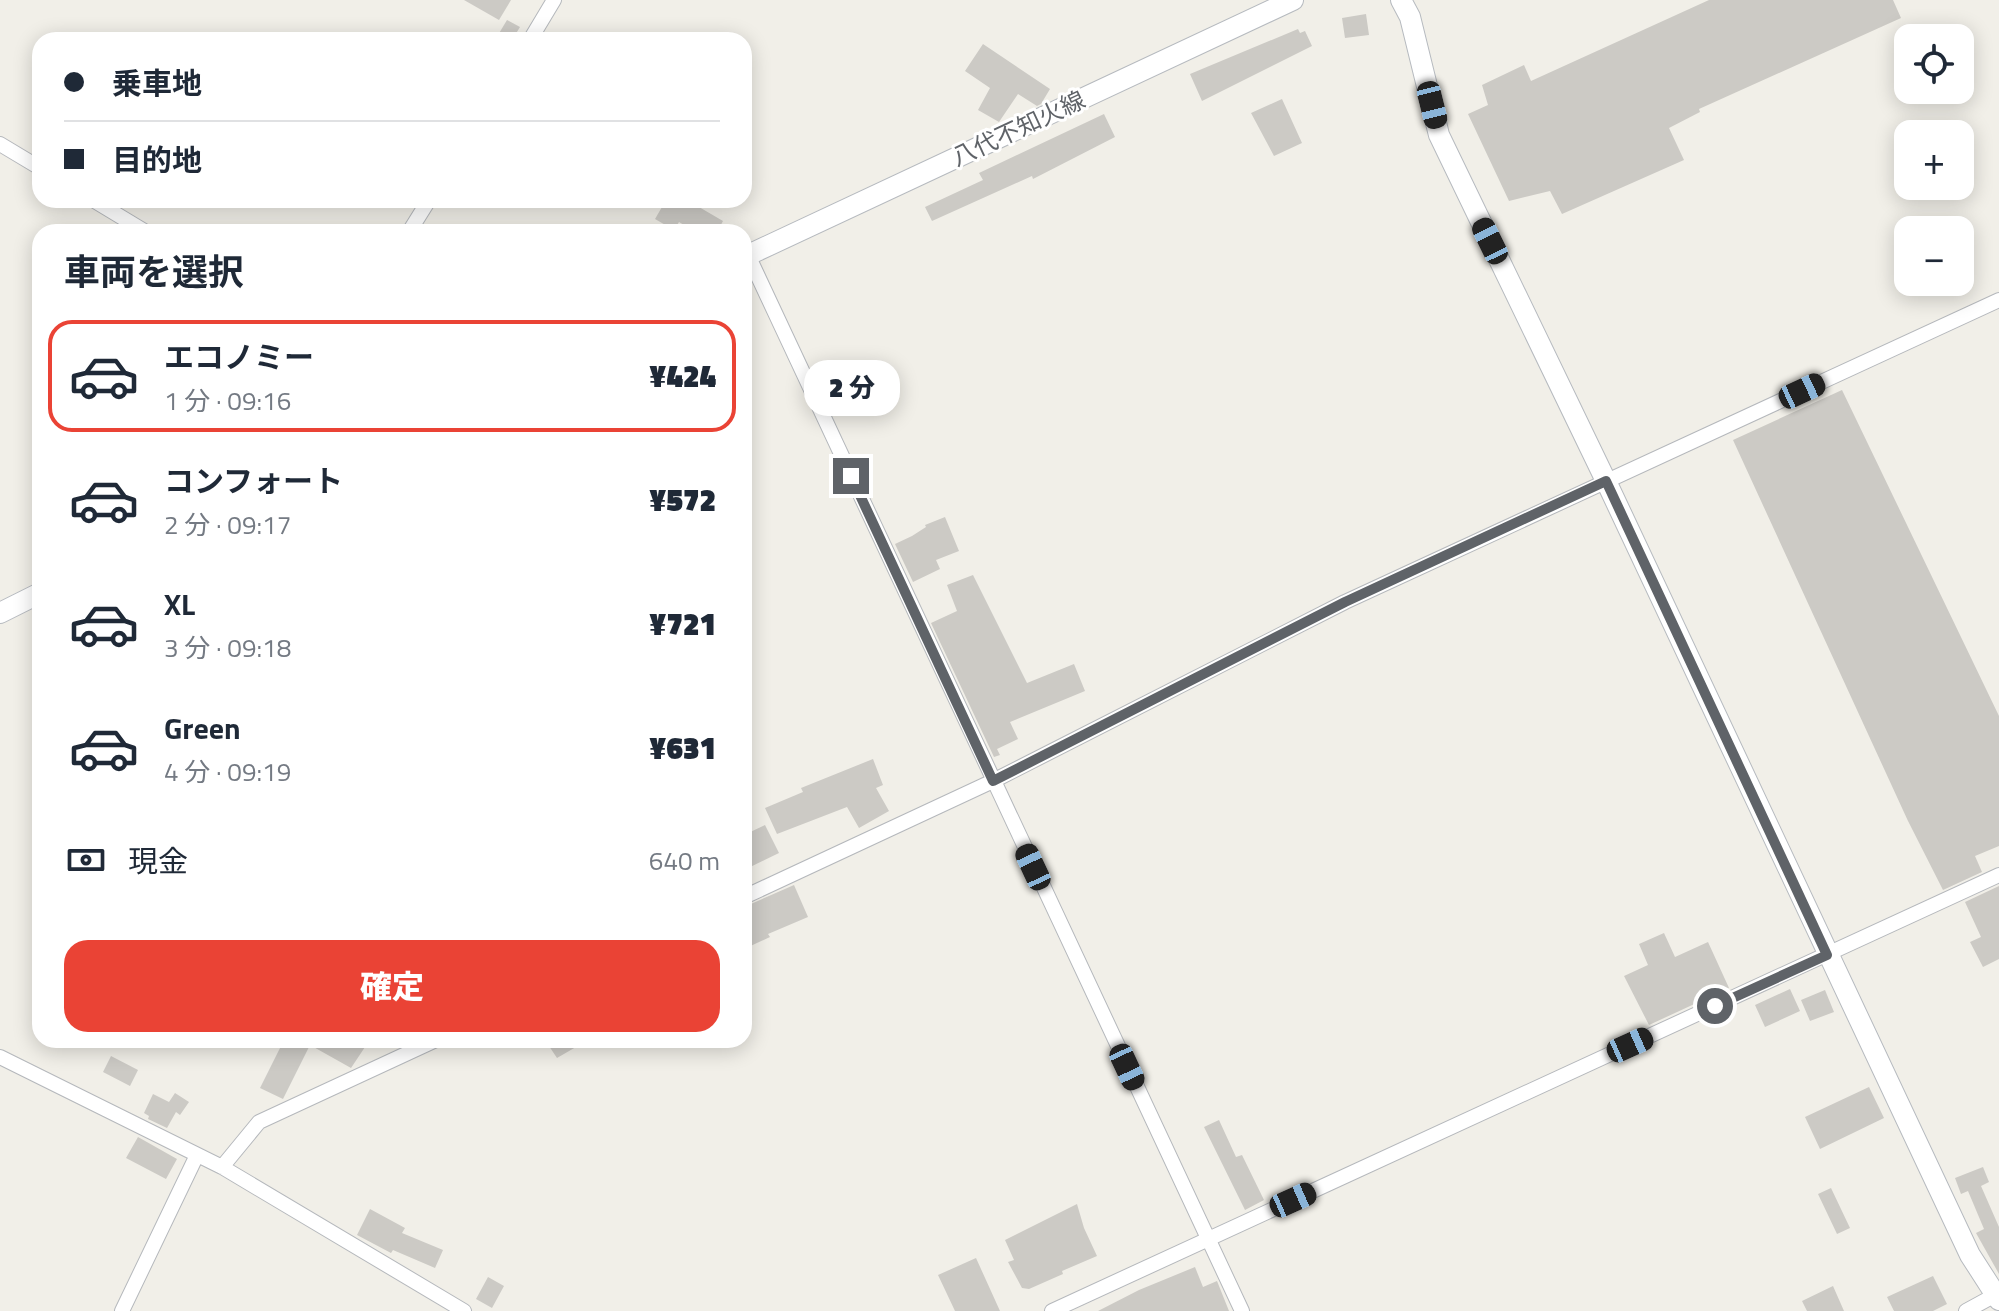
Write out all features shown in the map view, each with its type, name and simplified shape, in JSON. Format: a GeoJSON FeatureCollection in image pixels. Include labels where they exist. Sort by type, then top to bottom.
{"type":"FeatureCollection","features":[{"type":"Feature","properties":{"kind":"main road","name":"八代不知火線"},"geometry":{"type":"LineString","coordinates":[[752,253],[1293,0]]}},
{"type":"Feature","properties":{"kind":"main road"},"geometry":{"type":"LineString","coordinates":[[1401,0],[1410,17],[1439,135],[1606,481],[1970,1255],[1998,1296]]}},
{"type":"Feature","properties":{"kind":"main road"},"geometry":{"type":"LineString","coordinates":[[0,613],[32,597]]}},
{"type":"Feature","properties":{"kind":"street"},"geometry":{"type":"LineString","coordinates":[[535,32],[554,0]]}},
{"type":"Feature","properties":{"kind":"street"},"geometry":{"type":"LineString","coordinates":[[0,144],[32,163]]}},
{"type":"Feature","properties":{"kind":"street"},"geometry":{"type":"LineString","coordinates":[[106,208],[133,224]]}},
{"type":"Feature","properties":{"kind":"street"},"geometry":{"type":"LineString","coordinates":[[752,269],[1242,1311]]}},
{"type":"Feature","properties":{"kind":"street"},"geometry":{"type":"LineString","coordinates":[[752,893],[993,781],[1345,602],[1999,300]]}},
{"type":"Feature","properties":{"kind":"street"},"geometry":{"type":"LineString","coordinates":[[1052,1311],[1999,875]]}},
{"type":"Feature","properties":{"kind":"street"},"geometry":{"type":"LineString","coordinates":[[222,1167],[259,1122],[419,1048]]}},
{"type":"Feature","properties":{"kind":"street"},"geometry":{"type":"LineString","coordinates":[[0,1057],[222,1167],[464,1311]]}},
{"type":"Feature","properties":{"kind":"street"},"geometry":{"type":"LineString","coordinates":[[122,1311],[197,1155]]}},
{"type":"Feature","properties":{"kind":"street"},"geometry":{"type":"LineString","coordinates":[[1966,1311],[1998,1296]]}},
{"type":"Feature","properties":{"kind":"building"},"geometry":{"type":"Polygon","coordinates":[[[464,0],[511,0],[499,20],[464,0]]]}},
{"type":"Feature","properties":{"kind":"building"},"geometry":{"type":"Polygon","coordinates":[[[1709,0],[1893,0],[1901,18],[1699,109],[1700,112],[1669,128],[1684,160],[1562,214],[1550,191],[1509,201],[1468,114],[1488,105],[1482,85],[1524,65],[1531,81],[1709,0]]]}},
{"type":"Feature","properties":{"kind":"building"},"geometry":{"type":"Polygon","coordinates":[[[1366,14],[1369,35],[1345,38],[1342,18],[1366,14]]]}},
{"type":"Feature","properties":{"kind":"building"},"geometry":{"type":"Polygon","coordinates":[[[507,20],[520,27],[517,32],[500,32],[507,20]]]}},
{"type":"Feature","properties":{"kind":"building"},"geometry":{"type":"Polygon","coordinates":[[[1298,29],[1300,33],[1305,31],[1312,46],[1202,101],[1190,74],[1298,29]]]}},
{"type":"Feature","properties":{"kind":"building"},"geometry":{"type":"Polygon","coordinates":[[[983,44],[1050,89],[1041,104],[1037,106],[1018,94],[999,122],[978,110],[990,88],[965,71],[983,44]]]}},
{"type":"Feature","properties":{"kind":"building"},"geometry":{"type":"Polygon","coordinates":[[[1282,99],[1302,143],[1274,156],[1251,113],[1282,99]]]}},
{"type":"Feature","properties":{"kind":"building"},"geometry":{"type":"Polygon","coordinates":[[[1104,114],[1115,137],[1033,179],[1032,176],[932,221],[925,207],[983,180],[979,173],[1104,114]]]}},
{"type":"Feature","properties":{"kind":"building"},"geometry":{"type":"Polygon","coordinates":[[[661,208],[701,208],[723,221],[721,224],[664,224],[655,219],[661,208]]]}},
{"type":"Feature","properties":{"kind":"building"},"geometry":{"type":"Polygon","coordinates":[[[1842,390],[1999,716],[1999,846],[1975,856],[1982,872],[1943,890],[1908,821],[1733,440],[1842,390]]]}},
{"type":"Feature","properties":{"kind":"building"},"geometry":{"type":"Polygon","coordinates":[[[945,517],[959,551],[936,560],[940,569],[913,582],[895,544],[925,525],[945,517]]]}},
{"type":"Feature","properties":{"kind":"building"},"geometry":{"type":"Polygon","coordinates":[[[973,575],[1027,683],[1074,664],[1085,691],[1010,722],[1018,739],[997,749],[1000,755],[994,757],[931,623],[957,611],[947,585],[973,575]]]}},
{"type":"Feature","properties":{"kind":"building"},"geometry":{"type":"Polygon","coordinates":[[[873,759],[883,785],[876,788],[889,811],[859,828],[847,807],[777,834],[765,808],[803,792],[801,788],[873,759]]]}},
{"type":"Feature","properties":{"kind":"building"},"geometry":{"type":"Polygon","coordinates":[[[765,825],[779,853],[752,866],[752,831],[765,825]]]}},
{"type":"Feature","properties":{"kind":"building"},"geometry":{"type":"Polygon","coordinates":[[[794,885],[808,917],[768,934],[770,937],[752,945],[752,903],[794,885]]]}},
{"type":"Feature","properties":{"kind":"building"},"geometry":{"type":"Polygon","coordinates":[[[1999,886],[1999,959],[1983,967],[1970,942],[1981,937],[1965,902],[1999,886]]]}},
{"type":"Feature","properties":{"kind":"building"},"geometry":{"type":"Polygon","coordinates":[[[1664,933],[1675,957],[1708,942],[1729,988],[1649,1025],[1624,976],[1648,965],[1639,944],[1664,933]]]}},
{"type":"Feature","properties":{"kind":"building"},"geometry":{"type":"Polygon","coordinates":[[[1790,989],[1800,1011],[1765,1027],[1755,1005],[1790,989]]]}},
{"type":"Feature","properties":{"kind":"building"},"geometry":{"type":"Polygon","coordinates":[[[1825,990],[1834,1012],[1810,1021],[1801,1000],[1825,990]]]}},
{"type":"Feature","properties":{"kind":"building"},"geometry":{"type":"Polygon","coordinates":[[[280,1048],[308,1048],[283,1099],[260,1088],[280,1048]]]}},
{"type":"Feature","properties":{"kind":"building"},"geometry":{"type":"Polygon","coordinates":[[[315,1048],[364,1048],[351,1068],[315,1048]]]}},
{"type":"Feature","properties":{"kind":"building"},"geometry":{"type":"Polygon","coordinates":[[[550,1048],[574,1048],[557,1058],[550,1048]]]}},
{"type":"Feature","properties":{"kind":"building"},"geometry":{"type":"Polygon","coordinates":[[[111,1056],[138,1070],[130,1086],[103,1072],[111,1056]]]}},
{"type":"Feature","properties":{"kind":"building"},"geometry":{"type":"Polygon","coordinates":[[[1869,1087],[1884,1118],[1820,1149],[1805,1117],[1869,1087]]]}},
{"type":"Feature","properties":{"kind":"building"},"geometry":{"type":"Polygon","coordinates":[[[175,1093],[189,1102],[180,1115],[176,1112],[167,1128],[148,1119],[149,1116],[144,1113],[153,1094],[169,1102],[175,1093]]]}},
{"type":"Feature","properties":{"kind":"building"},"geometry":{"type":"Polygon","coordinates":[[[1219,1120],[1236,1157],[1242,1155],[1264,1200],[1245,1210],[1204,1127],[1219,1120]]]}},
{"type":"Feature","properties":{"kind":"building"},"geometry":{"type":"Polygon","coordinates":[[[138,1137],[177,1159],[166,1179],[126,1158],[138,1137]]]}},
{"type":"Feature","properties":{"kind":"building"},"geometry":{"type":"Polygon","coordinates":[[[1983,1167],[1989,1182],[1981,1186],[1999,1227],[1999,1274],[1976,1233],[1984,1229],[1968,1191],[1961,1194],[1955,1178],[1983,1167]]]}},
{"type":"Feature","properties":{"kind":"building"},"geometry":{"type":"Polygon","coordinates":[[[1831,1188],[1850,1228],[1837,1234],[1818,1194],[1831,1188]]]}},
{"type":"Feature","properties":{"kind":"building"},"geometry":{"type":"Polygon","coordinates":[[[1077,1204],[1097,1256],[1029,1289],[1022,1288],[1008,1262],[1014,1260],[1005,1240],[1077,1204]]]}},
{"type":"Feature","properties":{"kind":"building"},"geometry":{"type":"Polygon","coordinates":[[[370,1209],[405,1228],[402,1233],[443,1250],[435,1268],[393,1250],[391,1253],[357,1235],[370,1209]]]}},
{"type":"Feature","properties":{"kind":"building"},"geometry":{"type":"Polygon","coordinates":[[[976,1258],[1000,1311],[955,1311],[938,1275],[976,1258]]]}},
{"type":"Feature","properties":{"kind":"building"},"geometry":{"type":"Polygon","coordinates":[[[1195,1267],[1203,1287],[1217,1281],[1229,1311],[1098,1311],[1139,1290],[1195,1267]]]}},
{"type":"Feature","properties":{"kind":"building"},"geometry":{"type":"Polygon","coordinates":[[[1933,1276],[1947,1304],[1933,1311],[1894,1311],[1887,1297],[1933,1276]]]}},
{"type":"Feature","properties":{"kind":"building"},"geometry":{"type":"Polygon","coordinates":[[[488,1277],[504,1286],[492,1308],[476,1299],[488,1277]]]}},
{"type":"Feature","properties":{"kind":"building"},"geometry":{"type":"Polygon","coordinates":[[[1833,1286],[1844,1311],[1807,1311],[1802,1301],[1833,1286]]]}},
{"type":"Feature","properties":{"kind":"route"},"geometry":{"type":"LineString","coordinates":[[851,476],[993,781],[1345,602],[1606,481],[1827,955],[1715,1006]]}}]}
